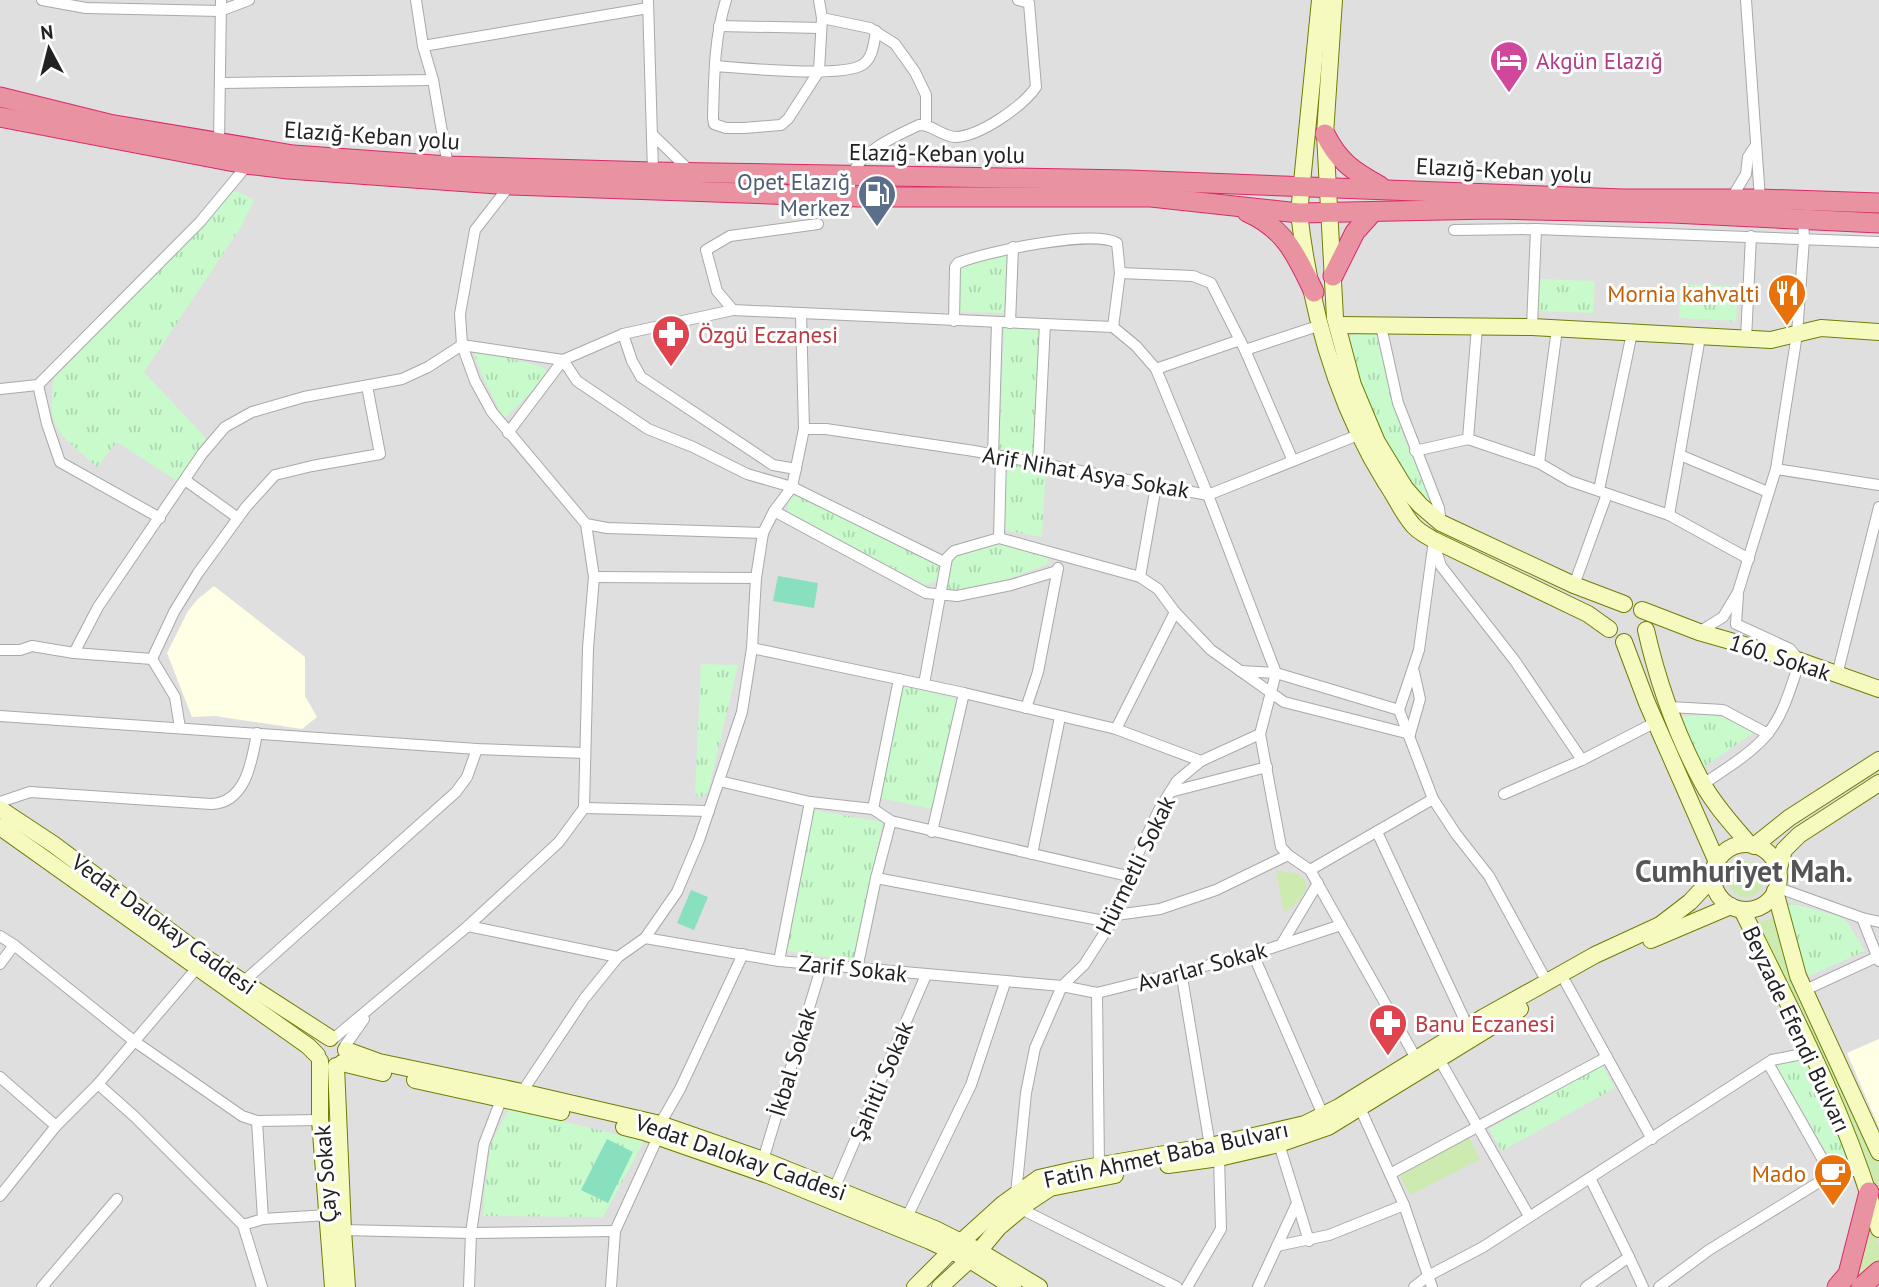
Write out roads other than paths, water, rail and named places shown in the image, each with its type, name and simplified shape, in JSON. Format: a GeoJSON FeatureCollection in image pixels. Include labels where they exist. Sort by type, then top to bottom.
{"type":"FeatureCollection","features":[{"type":"Feature","properties":{"kind":"highway","name":"Elazığ-Keban yolu"},"geometry":{"type":"LineString","coordinates":[[0,97],[109,124],[293,155],[449,166],[1129,180],[1623,199],[1760,199],[1879,203]]}},
{"type":"Feature","properties":{"kind":"highway","name":"Elazığ-Keban yolu"},"geometry":{"type":"LineString","coordinates":[[0,117],[245,164],[511,185],[850,197],[1151,197],[1299,213],[1518,210],[1672,213],[1803,230],[1879,223]]}},
{"type":"Feature","properties":{"kind":"highway"},"geometry":{"type":"LineString","coordinates":[[1325,134],[1338,157],[1350,169],[1384,189]]}},
{"type":"Feature","properties":{"kind":"highway"},"geometry":{"type":"LineString","coordinates":[[1233,206],[1266,222],[1287,240],[1314,292]]}},
{"type":"Feature","properties":{"kind":"highway"},"geometry":{"type":"LineString","coordinates":[[1333,276],[1355,232],[1373,212]]}},
{"type":"Feature","properties":{"kind":"highway"},"geometry":{"type":"LineString","coordinates":[[1837,1287],[1848,1274],[1869,1192]]}},
{"type":"Feature","properties":{"kind":"highway"},"geometry":{"type":"LineString","coordinates":[[1861,1287],[1879,1271]]}},
{"type":"Feature","properties":{"kind":"main road"},"geometry":{"type":"LineString","coordinates":[[1320,0],[1299,213],[1314,292],[1377,442],[1405,488],[1441,523],[1574,585],[1624,604],[1634,605],[1645,622],[1670,707],[1703,784],[1717,806],[1752,845],[1768,853],[1774,861],[1777,883]]}},
{"type":"Feature","properties":{"kind":"main road"},"geometry":{"type":"LineString","coordinates":[[1334,0],[1325,134],[1333,276],[1329,325],[1336,378],[1358,435],[1413,526],[1433,540],[1588,614],[1609,629],[1615,638],[1624,642],[1637,640],[1645,622]]}},
{"type":"Feature","properties":{"kind":"main road"},"geometry":{"type":"LineString","coordinates":[[1329,325],[1532,327],[1771,340],[1821,328],[1879,332]]}},
{"type":"Feature","properties":{"kind":"main road"},"geometry":{"type":"LineString","coordinates":[[1609,629],[1610,616],[1618,606],[1624,604]]}},
{"type":"Feature","properties":{"kind":"main road","name":"160. Sokak"},"geometry":{"type":"LineString","coordinates":[[1645,622],[1681,625],[1800,661],[1879,689]]}},
{"type":"Feature","properties":{"kind":"main road"},"geometry":{"type":"LineString","coordinates":[[1624,642],[1716,865]]}},
{"type":"Feature","properties":{"kind":"main road"},"geometry":{"type":"LineString","coordinates":[[1879,760],[1752,845],[1738,845],[1727,850],[1716,865],[1713,879],[1721,900],[1736,908],[1762,906],[1777,883],[1783,850],[1800,835],[1879,783]]}},
{"type":"Feature","properties":{"kind":"main road","name":"Vedat Dalokay Caddesi"},"geometry":{"type":"LineString","coordinates":[[0,809],[53,844],[206,958],[339,1050],[501,1100],[659,1130],[768,1175],[956,1246]]}},
{"type":"Feature","properties":{"kind":"main road"},"geometry":{"type":"LineString","coordinates":[[0,827],[308,1046],[318,1058],[327,1066],[339,1050],[318,1046],[318,1058]]}},
{"type":"Feature","properties":{"kind":"main road","name":"Fatih Ahmet Baba Bulvarı"},"geometry":{"type":"LineString","coordinates":[[915,1287],[956,1246],[1019,1201],[1050,1188],[1183,1162],[1305,1124],[1323,1115],[1547,982],[1595,955],[1660,925],[1690,902],[1703,888],[1716,865]]}},
{"type":"Feature","properties":{"kind":"main road","name":"Beyzade Efendi Bulvarı"},"geometry":{"type":"LineString","coordinates":[[1777,883],[1788,941],[1805,990],[1879,1152]]}},
{"type":"Feature","properties":{"kind":"main road","name":"Fatih Ahmet Baba Bulvarı"},"geometry":{"type":"LineString","coordinates":[[940,1287],[974,1255],[1039,1178],[1099,1167],[1279,1144],[1328,1128],[1485,1030],[1586,971],[1670,931],[1736,908]]}},
{"type":"Feature","properties":{"kind":"main road","name":"Beyzade Efendi Bulvarı"},"geometry":{"type":"LineString","coordinates":[[1736,908],[1812,1052],[1861,1169],[1879,1229]]}},
{"type":"Feature","properties":{"kind":"main road","name":"Vedat Dalokay Caddesi"},"geometry":{"type":"LineString","coordinates":[[339,1050],[379,1062],[522,1091],[763,1160],[907,1217],[956,1246],[1039,1287]]}},
{"type":"Feature","properties":{"kind":"main road","name":"Çay Sokak"},"geometry":{"type":"LineString","coordinates":[[339,1050],[342,1230],[347,1287]]}},
{"type":"Feature","properties":{"kind":"main road","name":"Çay Sokak"},"geometry":{"type":"LineString","coordinates":[[318,1058],[333,1287]]}},
{"type":"Feature","properties":{"kind":"main road","name":"Vedat Dalokay Caddesi"},"geometry":{"type":"LineString","coordinates":[[974,1255],[1013,1287]]}},
{"type":"Feature","properties":{"kind":"street"},"geometry":{"type":"LineString","coordinates":[[42,0],[86,8],[221,6],[249,0]]}},
{"type":"Feature","properties":{"kind":"street"},"geometry":{"type":"LineString","coordinates":[[416,0],[423,46],[433,80],[449,166]]}},
{"type":"Feature","properties":{"kind":"street"},"geometry":{"type":"LineString","coordinates":[[726,0],[719,26],[713,118],[715,124],[726,128],[781,125],[788,119],[819,71],[819,0]]}},
{"type":"Feature","properties":{"kind":"street"},"geometry":{"type":"LineString","coordinates":[[850,197],[851,176],[861,160],[913,128],[926,125],[955,137],[967,134],[982,129],[1030,96],[1036,88],[1029,3],[1018,0]]}},
{"type":"Feature","properties":{"kind":"street"},"geometry":{"type":"LineString","coordinates":[[1746,0],[1760,199]]}},
{"type":"Feature","properties":{"kind":"street"},"geometry":{"type":"LineString","coordinates":[[423,46],[648,4],[653,172]]}},
{"type":"Feature","properties":{"kind":"street"},"geometry":{"type":"LineString","coordinates":[[219,143],[221,6]]}},
{"type":"Feature","properties":{"kind":"street"},"geometry":{"type":"LineString","coordinates":[[719,26],[856,24],[876,31],[895,44],[920,80],[927,101],[926,125]]}},
{"type":"Feature","properties":{"kind":"street"},"geometry":{"type":"LineString","coordinates":[[715,66],[842,72],[863,65],[870,58],[876,31]]}},
{"type":"Feature","properties":{"kind":"street"},"geometry":{"type":"LineString","coordinates":[[220,83],[433,80]]}},
{"type":"Feature","properties":{"kind":"street"},"geometry":{"type":"LineString","coordinates":[[653,135],[693,173]]}},
{"type":"Feature","properties":{"kind":"street"},"geometry":{"type":"LineString","coordinates":[[1731,199],[1746,174],[1748,157],[1756,145]]}},
{"type":"Feature","properties":{"kind":"street"},"geometry":{"type":"LineString","coordinates":[[0,389],[38,385],[200,222],[244,169],[245,164]]}},
{"type":"Feature","properties":{"kind":"street"},"geometry":{"type":"LineString","coordinates":[[339,1050],[371,1009],[468,926],[559,842],[584,808],[588,649],[594,577],[586,524],[574,506],[492,412],[475,382],[462,345],[460,314],[475,230],[511,185]]}},
{"type":"Feature","properties":{"kind":"street"},"geometry":{"type":"LineString","coordinates":[[733,310],[717,291],[706,250],[730,236],[818,224]]}},
{"type":"Feature","properties":{"kind":"street"},"geometry":{"type":"LineString","coordinates":[[1454,230],[1536,229],[1751,236],[1803,230],[1879,242]]}},
{"type":"Feature","properties":{"kind":"street"},"geometry":{"type":"LineString","coordinates":[[1532,327],[1536,229]]}},
{"type":"Feature","properties":{"kind":"street"},"geometry":{"type":"LineString","coordinates":[[1699,632],[1723,617],[1738,592],[1776,469],[1797,334],[1803,230]]}},
{"type":"Feature","properties":{"kind":"street"},"geometry":{"type":"LineString","coordinates":[[1746,339],[1751,236]]}},
{"type":"Feature","properties":{"kind":"street"},"geometry":{"type":"LineString","coordinates":[[954,321],[955,267],[958,263],[1013,247],[1092,238],[1113,240],[1118,246],[1120,273],[1113,327]]}},
{"type":"Feature","properties":{"kind":"street"},"geometry":{"type":"LineString","coordinates":[[1010,323],[1013,247]]}},
{"type":"Feature","properties":{"kind":"street"},"geometry":{"type":"LineString","coordinates":[[1120,273],[1179,275],[1202,278],[1211,283],[1242,345],[1293,461]]}},
{"type":"Feature","properties":{"kind":"street"},"geometry":{"type":"LineString","coordinates":[[508,433],[563,360],[623,334],[733,310],[1113,327],[1136,346],[1156,369],[1208,495],[1276,673],[1260,734],[1281,847],[1310,870],[1417,1060]]}},
{"type":"Feature","properties":{"kind":"street"},"geometry":{"type":"LineString","coordinates":[[522,1091],[584,999],[618,957],[645,938],[677,892],[699,840],[742,712],[763,533],[774,511],[792,487],[804,429],[802,314]]}},
{"type":"Feature","properties":{"kind":"street"},"geometry":{"type":"LineString","coordinates":[[997,322],[999,538]]}},
{"type":"Feature","properties":{"kind":"street"},"geometry":{"type":"LineString","coordinates":[[1038,463],[1045,324]]}},
{"type":"Feature","properties":{"kind":"street"},"geometry":{"type":"LineString","coordinates":[[1156,369],[1329,325]]}},
{"type":"Feature","properties":{"kind":"street"},"geometry":{"type":"LineString","coordinates":[[1381,326],[1398,403],[1439,508],[1441,523]]}},
{"type":"Feature","properties":{"kind":"street"},"geometry":{"type":"LineString","coordinates":[[1468,439],[1477,327]]}},
{"type":"Feature","properties":{"kind":"street"},"geometry":{"type":"LineString","coordinates":[[1539,463],[1557,329]]}},
{"type":"Feature","properties":{"kind":"street"},"geometry":{"type":"LineString","coordinates":[[1574,585],[1603,492],[1632,332]]}},
{"type":"Feature","properties":{"kind":"street"},"geometry":{"type":"LineString","coordinates":[[623,334],[632,361],[641,377],[773,465],[796,469]]}},
{"type":"Feature","properties":{"kind":"street"},"geometry":{"type":"LineString","coordinates":[[1669,515],[1700,337]]}},
{"type":"Feature","properties":{"kind":"street"},"geometry":{"type":"LineString","coordinates":[[74,653],[98,607],[202,454],[225,427],[252,412],[304,397],[402,379],[428,367],[462,345],[563,360],[578,381],[648,429],[693,447],[747,474],[792,487],[946,563]]}},
{"type":"Feature","properties":{"kind":"street"},"geometry":{"type":"LineString","coordinates":[[38,385],[60,462],[160,519]]}},
{"type":"Feature","properties":{"kind":"street"},"geometry":{"type":"LineString","coordinates":[[152,659],[174,612],[192,582],[275,475],[380,454],[367,386]]}},
{"type":"Feature","properties":{"kind":"street","name":"Arif Nihat Asya Sokak"},"geometry":{"type":"LineString","coordinates":[[804,429],[826,429],[997,456],[1208,495],[1358,435]]}},
{"type":"Feature","properties":{"kind":"street"},"geometry":{"type":"LineString","coordinates":[[1415,451],[1468,439],[1539,463],[1570,481],[1669,515],[1749,559]]}},
{"type":"Feature","properties":{"kind":"street"},"geometry":{"type":"LineString","coordinates":[[1680,455],[1769,492]]}},
{"type":"Feature","properties":{"kind":"street"},"geometry":{"type":"LineString","coordinates":[[1776,469],[1879,485]]}},
{"type":"Feature","properties":{"kind":"street"},"geometry":{"type":"LineString","coordinates":[[185,480],[239,518]]}},
{"type":"Feature","properties":{"kind":"street"},"geometry":{"type":"LineString","coordinates":[[1140,577],[1156,486]]}},
{"type":"Feature","properties":{"kind":"street"},"geometry":{"type":"LineString","coordinates":[[1837,675],[1879,508]]}},
{"type":"Feature","properties":{"kind":"street"},"geometry":{"type":"LineString","coordinates":[[774,511],[926,593],[957,596],[1057,572]]}},
{"type":"Feature","properties":{"kind":"street"},"geometry":{"type":"LineString","coordinates":[[586,524],[607,528],[763,533]]}},
{"type":"Feature","properties":{"kind":"street"},"geometry":{"type":"LineString","coordinates":[[924,684],[947,558],[954,551],[999,538],[1140,577],[1158,589],[1175,612],[1211,650],[1284,702],[1410,734]]}},
{"type":"Feature","properties":{"kind":"street"},"geometry":{"type":"LineString","coordinates":[[1433,540],[1436,567],[1419,650],[1399,710],[1433,799],[1489,876],[1547,982]]}},
{"type":"Feature","properties":{"kind":"street"},"geometry":{"type":"LineString","coordinates":[[1026,708],[1038,672],[1060,555]]}},
{"type":"Feature","properties":{"kind":"street"},"geometry":{"type":"LineString","coordinates":[[1436,567],[1515,661],[1582,760]]}},
{"type":"Feature","properties":{"kind":"street"},"geometry":{"type":"LineString","coordinates":[[594,577],[756,578]]}},
{"type":"Feature","properties":{"kind":"street"},"geometry":{"type":"LineString","coordinates":[[1703,784],[1768,734],[1783,709],[1800,661],[1790,649],[1736,624],[1738,592]]}},
{"type":"Feature","properties":{"kind":"street"},"geometry":{"type":"LineString","coordinates":[[1116,729],[1175,612]]}},
{"type":"Feature","properties":{"kind":"street"},"geometry":{"type":"LineString","coordinates":[[0,650],[20,650],[32,646],[74,653],[152,659]]}},
{"type":"Feature","properties":{"kind":"street"},"geometry":{"type":"LineString","coordinates":[[751,648],[924,684],[1116,729],[1201,761]]}},
{"type":"Feature","properties":{"kind":"street"},"geometry":{"type":"LineString","coordinates":[[152,659],[175,697],[180,728]]}},
{"type":"Feature","properties":{"kind":"street"},"geometry":{"type":"LineString","coordinates":[[1410,734],[1420,699],[1413,669]]}},
{"type":"Feature","properties":{"kind":"street"},"geometry":{"type":"LineString","coordinates":[[1240,671],[1276,673],[1399,710]]}},
{"type":"Feature","properties":{"kind":"street"},"geometry":{"type":"LineString","coordinates":[[873,809],[900,679]]}},
{"type":"Feature","properties":{"kind":"street"},"geometry":{"type":"LineString","coordinates":[[932,832],[964,693]]}},
{"type":"Feature","properties":{"kind":"street"},"geometry":{"type":"LineString","coordinates":[[1670,707],[1723,710],[1768,734]]}},
{"type":"Feature","properties":{"kind":"street"},"geometry":{"type":"LineString","coordinates":[[0,716],[477,749],[585,753]]}},
{"type":"Feature","properties":{"kind":"street"},"geometry":{"type":"LineString","coordinates":[[1032,854],[1060,717]]}},
{"type":"Feature","properties":{"kind":"street"},"geometry":{"type":"LineString","coordinates":[[1504,794],[1582,760],[1656,722]]}},
{"type":"Feature","properties":{"kind":"street"},"geometry":{"type":"LineString","coordinates":[[0,802],[30,792],[211,804],[225,802],[231,800],[240,788],[252,760],[257,733]]}},
{"type":"Feature","properties":{"kind":"street","name":"Hürmetli Sokak"},"geometry":{"type":"LineString","coordinates":[[1019,1201],[1026,1093],[1035,1048],[1062,986],[1084,965],[1113,918],[1128,876],[1159,810],[1177,782],[1201,761],[1260,734]]}},
{"type":"Feature","properties":{"kind":"street"},"geometry":{"type":"LineString","coordinates":[[243,982],[456,792],[467,777],[477,749]]}},
{"type":"Feature","properties":{"kind":"street"},"geometry":{"type":"LineString","coordinates":[[1170,792],[1267,767]]}},
{"type":"Feature","properties":{"kind":"street"},"geometry":{"type":"LineString","coordinates":[[719,781],[810,802],[873,809],[891,821],[932,832],[1128,876]]}},
{"type":"Feature","properties":{"kind":"street"},"geometry":{"type":"LineString","coordinates":[[1310,870],[1433,799]]}},
{"type":"Feature","properties":{"kind":"street"},"geometry":{"type":"LineString","coordinates":[[779,961],[810,802]]}},
{"type":"Feature","properties":{"kind":"street"},"geometry":{"type":"LineString","coordinates":[[584,808],[709,811]]}},
{"type":"Feature","properties":{"kind":"street"},"geometry":{"type":"LineString","coordinates":[[858,969],[876,878],[891,821]]}},
{"type":"Feature","properties":{"kind":"street"},"geometry":{"type":"LineString","coordinates":[[1377,832],[1468,1027]]}},
{"type":"Feature","properties":{"kind":"street"},"geometry":{"type":"LineString","coordinates":[[876,878],[1113,918],[1160,909],[1216,890],[1288,855]]}},
{"type":"Feature","properties":{"kind":"street"},"geometry":{"type":"LineString","coordinates":[[1281,945],[1318,883]]}},
{"type":"Feature","properties":{"kind":"street"},"geometry":{"type":"LineString","coordinates":[[1777,883],[1861,918],[1879,922]]}},
{"type":"Feature","properties":{"kind":"street"},"geometry":{"type":"LineString","coordinates":[[1805,990],[1878,958],[1861,918]]}},
{"type":"Feature","properties":{"kind":"street","name":"Avarlar Sokak"},"geometry":{"type":"LineString","coordinates":[[1062,986],[1097,993],[1253,954],[1341,925]]}},
{"type":"Feature","properties":{"kind":"street"},"geometry":{"type":"LineString","coordinates":[[468,926],[618,957]]}},
{"type":"Feature","properties":{"kind":"street"},"geometry":{"type":"LineString","coordinates":[[0,936],[134,1041],[242,1116],[257,1121],[320,1120]]}},
{"type":"Feature","properties":{"kind":"street","name":"Zarif Sokak"},"geometry":{"type":"LineString","coordinates":[[645,938],[779,961],[1062,986]]}},
{"type":"Feature","properties":{"kind":"street"},"geometry":{"type":"LineString","coordinates":[[0,964],[14,946]]}},
{"type":"Feature","properties":{"kind":"street"},"geometry":{"type":"LineString","coordinates":[[611,1287],[615,1231],[659,1130],[743,954]]}},
{"type":"Feature","properties":{"kind":"street"},"geometry":{"type":"LineString","coordinates":[[1253,954],[1323,1115]]}},
{"type":"Feature","properties":{"kind":"street","name":"İkbal Sokak"},"geometry":{"type":"LineString","coordinates":[[763,1160],[821,965]]}},
{"type":"Feature","properties":{"kind":"street"},"geometry":{"type":"LineString","coordinates":[[0,1196],[56,1126],[98,1084],[197,968]]}},
{"type":"Feature","properties":{"kind":"street"},"geometry":{"type":"LineString","coordinates":[[1181,971],[1215,1152],[1222,1229],[1188,1287]]}},
{"type":"Feature","properties":{"kind":"street","name":"Şahitli Sokak"},"geometry":{"type":"LineString","coordinates":[[835,1187],[926,975]]}},
{"type":"Feature","properties":{"kind":"street"},"geometry":{"type":"LineString","coordinates":[[907,1217],[971,1084],[1005,982]]}},
{"type":"Feature","properties":{"kind":"street"},"geometry":{"type":"LineString","coordinates":[[1566,983],[1652,1139]]}},
{"type":"Feature","properties":{"kind":"street"},"geometry":{"type":"LineString","coordinates":[[1097,993],[1099,1167]]}},
{"type":"Feature","properties":{"kind":"street"},"geometry":{"type":"LineString","coordinates":[[1413,1287],[1430,1281],[1444,1269],[1483,1247],[1768,1062],[1812,1052]]}},
{"type":"Feature","properties":{"kind":"street"},"geometry":{"type":"LineString","coordinates":[[1390,1174],[1607,1057]]}},
{"type":"Feature","properties":{"kind":"street"},"geometry":{"type":"LineString","coordinates":[[1439,1059],[1529,1216]]}},
{"type":"Feature","properties":{"kind":"street"},"geometry":{"type":"LineString","coordinates":[[1768,1062],[1832,1176]]}},
{"type":"Feature","properties":{"kind":"street"},"geometry":{"type":"LineString","coordinates":[[1,1080],[56,1126]]}},
{"type":"Feature","properties":{"kind":"street"},"geometry":{"type":"LineString","coordinates":[[98,1084],[135,1117],[243,1225],[262,1287]]}},
{"type":"Feature","properties":{"kind":"street"},"geometry":{"type":"LineString","coordinates":[[469,1287],[471,1233],[484,1144],[501,1100]]}},
{"type":"Feature","properties":{"kind":"street"},"geometry":{"type":"LineString","coordinates":[[1360,1108],[1405,1205],[1430,1281]]}},
{"type":"Feature","properties":{"kind":"street"},"geometry":{"type":"LineString","coordinates":[[257,1121],[263,1219]]}},
{"type":"Feature","properties":{"kind":"street"},"geometry":{"type":"LineString","coordinates":[[1279,1144],[1308,1241]]}},
{"type":"Feature","properties":{"kind":"street"},"geometry":{"type":"LineString","coordinates":[[1659,1287],[1709,1250],[1832,1176],[1861,1169]]}},
{"type":"Feature","properties":{"kind":"street"},"geometry":{"type":"LineString","coordinates":[[1590,1178],[1643,1287]]}},
{"type":"Feature","properties":{"kind":"street"},"geometry":{"type":"LineString","coordinates":[[42,1287],[117,1199]]}},
{"type":"Feature","properties":{"kind":"street"},"geometry":{"type":"LineString","coordinates":[[1019,1201],[1177,1287]]}},
{"type":"Feature","properties":{"kind":"street"},"geometry":{"type":"LineString","coordinates":[[1258,1287],[1297,1203]]}},
{"type":"Feature","properties":{"kind":"street"},"geometry":{"type":"LineString","coordinates":[[1278,1246],[1308,1241],[1374,1219],[1405,1205]]}},
{"type":"Feature","properties":{"kind":"street"},"geometry":{"type":"LineString","coordinates":[[243,1225],[263,1219],[328,1215]]}},
{"type":"Feature","properties":{"kind":"street"},"geometry":{"type":"LineString","coordinates":[[342,1230],[471,1233],[615,1231]]}},
{"type":"Feature","properties":{"kind":"street"},"geometry":{"type":"LineString","coordinates":[[1586,1287],[1629,1256]]}},
{"type":"Feature","properties":{"kind":"place","name":"Akgün Elazığ"},"geometry":{"type":"Point","coordinates":[1509,94]}},
{"type":"Feature","properties":{"kind":"place","name":"Opet Elazığ Merkez"},"geometry":{"type":"Point","coordinates":[877,228]}},
{"type":"Feature","properties":{"kind":"place","name":"Mornia kahvalti"},"geometry":{"type":"Point","coordinates":[1787,327]}},
{"type":"Feature","properties":{"kind":"place","name":"Özgü Eczanesi"},"geometry":{"type":"Point","coordinates":[671,368]}},
{"type":"Feature","properties":{"kind":"place","name":"Banu Eczanesi"},"geometry":{"type":"Point","coordinates":[1388,1057]}},
{"type":"Feature","properties":{"kind":"place","name":"Mado"},"geometry":{"type":"Point","coordinates":[1833,1207]}},
{"type":"Feature","properties":{"kind":"district","name":"Cumhuriyet Mah."},"geometry":{"type":"Point","coordinates":[1744,870]}}]}
